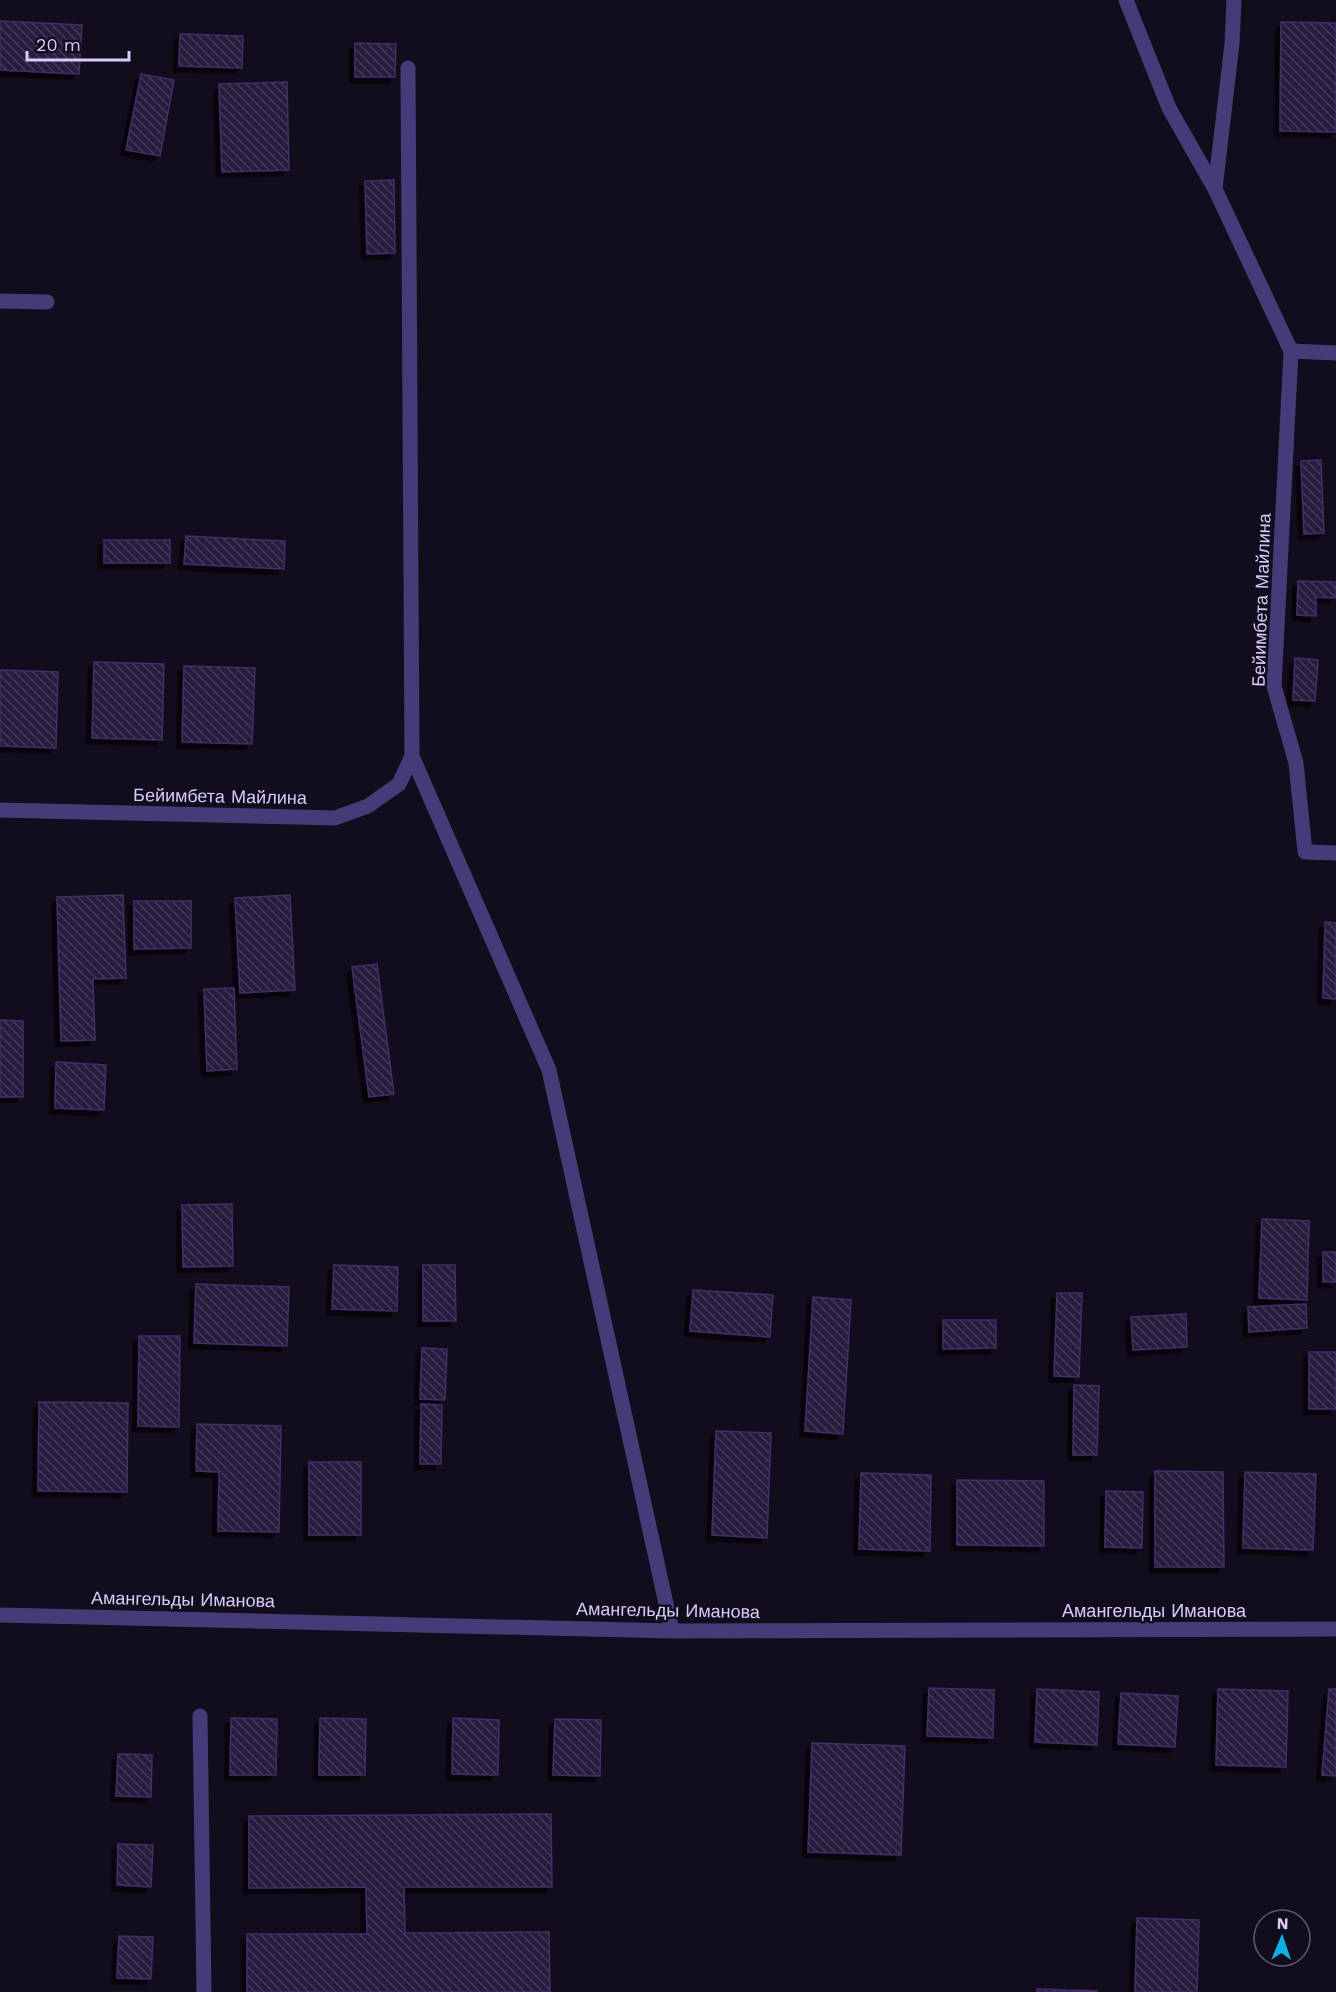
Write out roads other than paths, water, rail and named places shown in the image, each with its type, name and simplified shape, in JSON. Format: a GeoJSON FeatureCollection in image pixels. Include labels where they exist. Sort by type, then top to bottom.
{"type":"FeatureCollection","features":[{"type":"Feature","properties":{"kind":"street"},"geometry":{"type":"LineString","coordinates":[[1126,0],[1169,108],[1215,189],[1291,351],[1336,352]]}},
{"type":"Feature","properties":{"kind":"street"},"geometry":{"type":"LineString","coordinates":[[1215,189],[1232,45],[1234,0]]}},
{"type":"Feature","properties":{"kind":"street"},"geometry":{"type":"LineString","coordinates":[[408,68],[412,756],[549,1070],[672,1630]]}},
{"type":"Feature","properties":{"kind":"street"},"geometry":{"type":"LineString","coordinates":[[0,301],[47,302]]}},
{"type":"Feature","properties":{"kind":"street","name":"Бейимбета Майлина"},"geometry":{"type":"LineString","coordinates":[[1291,351],[1274,686],[1296,763],[1305,852],[1336,853]]}},
{"type":"Feature","properties":{"kind":"street","name":"Бейимбета Майлина"},"geometry":{"type":"LineString","coordinates":[[0,810],[335,818],[368,806],[399,784],[412,756]]}},
{"type":"Feature","properties":{"kind":"street","name":"Амангельды Иманова"},"geometry":{"type":"LineString","coordinates":[[0,1614],[672,1630],[1336,1629]]}},
{"type":"Feature","properties":{"kind":"street"},"geometry":{"type":"LineString","coordinates":[[200,1716],[204,1992]]}}]}
